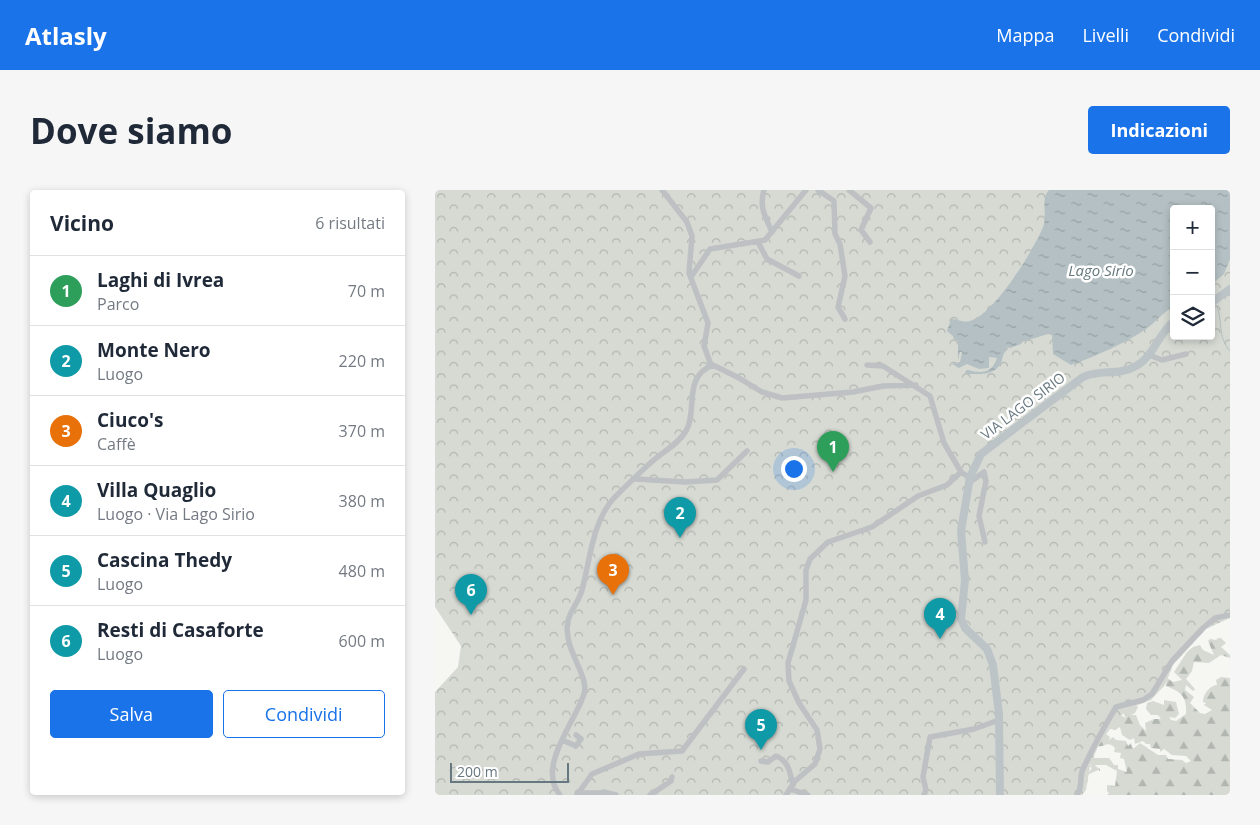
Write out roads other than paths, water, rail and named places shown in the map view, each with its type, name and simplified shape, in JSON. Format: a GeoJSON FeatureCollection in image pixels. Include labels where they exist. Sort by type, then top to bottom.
{"type":"FeatureCollection","features":[{"type":"Feature","properties":{"kind":"main road"},"geometry":{"type":"LineString","coordinates":[[1215,301],[1230,289]]}},
{"type":"Feature","properties":{"kind":"main road","name":"VIA LAGO SIRIO"},"geometry":{"type":"LineString","coordinates":[[1000,795],[999,717],[993,665],[989,654],[980,641],[965,628],[961,619],[965,580],[961,531],[970,477],[981,454],[1083,377],[1092,372],[1122,372],[1137,366],[1149,355],[1164,330],[1170,325]]}},
{"type":"Feature","properties":{"kind":"street"},"geometry":{"type":"LineString","coordinates":[[662,190],[674,203],[690,229],[693,241],[688,270],[709,323],[704,346],[711,365],[739,378],[762,392],[782,398],[853,392],[883,386],[916,385]]}},
{"type":"Feature","properties":{"kind":"street"},"geometry":{"type":"LineString","coordinates":[[764,190],[761,202],[762,210],[772,232]]}},
{"type":"Feature","properties":{"kind":"street"},"geometry":{"type":"LineString","coordinates":[[691,277],[710,248],[765,240],[805,190]]}},
{"type":"Feature","properties":{"kind":"street"},"geometry":{"type":"LineString","coordinates":[[818,190],[834,201],[835,234],[845,276],[838,307],[845,319]]}},
{"type":"Feature","properties":{"kind":"street"},"geometry":{"type":"LineString","coordinates":[[849,190],[871,208],[861,230],[871,242]]}},
{"type":"Feature","properties":{"kind":"street"},"geometry":{"type":"LineString","coordinates":[[758,242],[767,259],[799,276]]}},
{"type":"Feature","properties":{"kind":"street"},"geometry":{"type":"LineString","coordinates":[[1149,355],[1162,360],[1187,354]]}},
{"type":"Feature","properties":{"kind":"street"},"geometry":{"type":"LineString","coordinates":[[560,795],[555,787],[553,778],[562,740],[585,690],[583,678],[569,646],[568,620],[582,590],[604,511],[655,459],[682,438],[689,426],[690,396],[702,372],[711,365]]}},
{"type":"Feature","properties":{"kind":"street"},"geometry":{"type":"LineString","coordinates":[[867,365],[883,366],[916,385],[930,396],[944,443],[961,472],[973,480],[983,472],[986,481],[979,516],[985,542]]}},
{"type":"Feature","properties":{"kind":"street"},"geometry":{"type":"LineString","coordinates":[[636,479],[685,482],[717,480],[747,451]]}},
{"type":"Feature","properties":{"kind":"street"},"geometry":{"type":"LineString","coordinates":[[786,795],[791,787],[815,764],[820,749],[817,730],[799,703],[789,680],[788,663],[806,600],[806,570],[810,559],[828,542],[872,527],[918,496],[947,485],[961,472]]}},
{"type":"Feature","properties":{"kind":"street"},"geometry":{"type":"LineString","coordinates":[[1077,795],[1081,789],[1081,773],[1096,739],[1116,706],[1143,700],[1152,694],[1172,662],[1203,628],[1215,618],[1230,615]]}},
{"type":"Feature","properties":{"kind":"street"},"geometry":{"type":"LineString","coordinates":[[577,795],[592,774],[630,758],[645,752],[682,751],[744,669]]}},
{"type":"Feature","properties":{"kind":"street"},"geometry":{"type":"LineString","coordinates":[[926,794],[923,777],[931,736],[974,730],[999,717]]}},
{"type":"Feature","properties":{"kind":"street"},"geometry":{"type":"LineString","coordinates":[[562,740],[576,746],[581,739],[576,735]]}},
{"type":"Feature","properties":{"kind":"street"},"geometry":{"type":"LineString","coordinates":[[761,761],[769,762],[776,756],[783,759],[789,768],[791,787]]}},
{"type":"Feature","properties":{"kind":"street"},"geometry":{"type":"LineString","coordinates":[[650,795],[671,781],[672,777]]}},
{"type":"Feature","properties":{"kind":"street"},"geometry":{"type":"LineString","coordinates":[[791,787],[809,795]]}},
{"type":"Feature","properties":{"kind":"street"},"geometry":{"type":"LineString","coordinates":[[581,795],[583,793],[608,793],[616,795]]}},
{"type":"Feature","properties":{"kind":"water","name":"Lago Sirio"},"geometry":{"type":"Polygon","coordinates":[[[1049,190],[1230,190],[1230,259],[1224,274],[1215,282],[1215,205],[1170,205],[1170,309],[1150,326],[1119,345],[1071,365],[1053,354],[1052,335],[1048,334],[1010,348],[1007,347],[1008,349],[1001,363],[991,372],[967,374],[965,372],[968,370],[986,371],[992,367],[997,358],[989,357],[989,368],[979,369],[967,364],[959,368],[952,364],[960,362],[962,352],[960,352],[958,360],[958,341],[954,340],[953,336],[947,331],[951,319],[966,322],[980,316],[1012,281],[1031,251],[1043,227],[1046,194],[1049,190]]]}},
{"type":"Feature","properties":{"kind":"waterway"},"geometry":{"type":"LineString","coordinates":[[1217,306],[1223,340],[1230,351]]}},
{"type":"Feature","properties":{"kind":"place","name":"Laghi di Ivrea"},"geometry":{"type":"Point","coordinates":[833,472]}},
{"type":"Feature","properties":{"kind":"place","name":"Monte Nero"},"geometry":{"type":"Point","coordinates":[680,538]}},
{"type":"Feature","properties":{"kind":"place","name":"Ciuco's"},"geometry":{"type":"Point","coordinates":[613,595]}},
{"type":"Feature","properties":{"kind":"place","name":"Resti di Casaforte"},"geometry":{"type":"Point","coordinates":[471,615]}},
{"type":"Feature","properties":{"kind":"place","name":"Villa Quaglio"},"geometry":{"type":"Point","coordinates":[940,639]}},
{"type":"Feature","properties":{"kind":"place","name":"Cascina Thedy"},"geometry":{"type":"Point","coordinates":[761,750]}}]}
